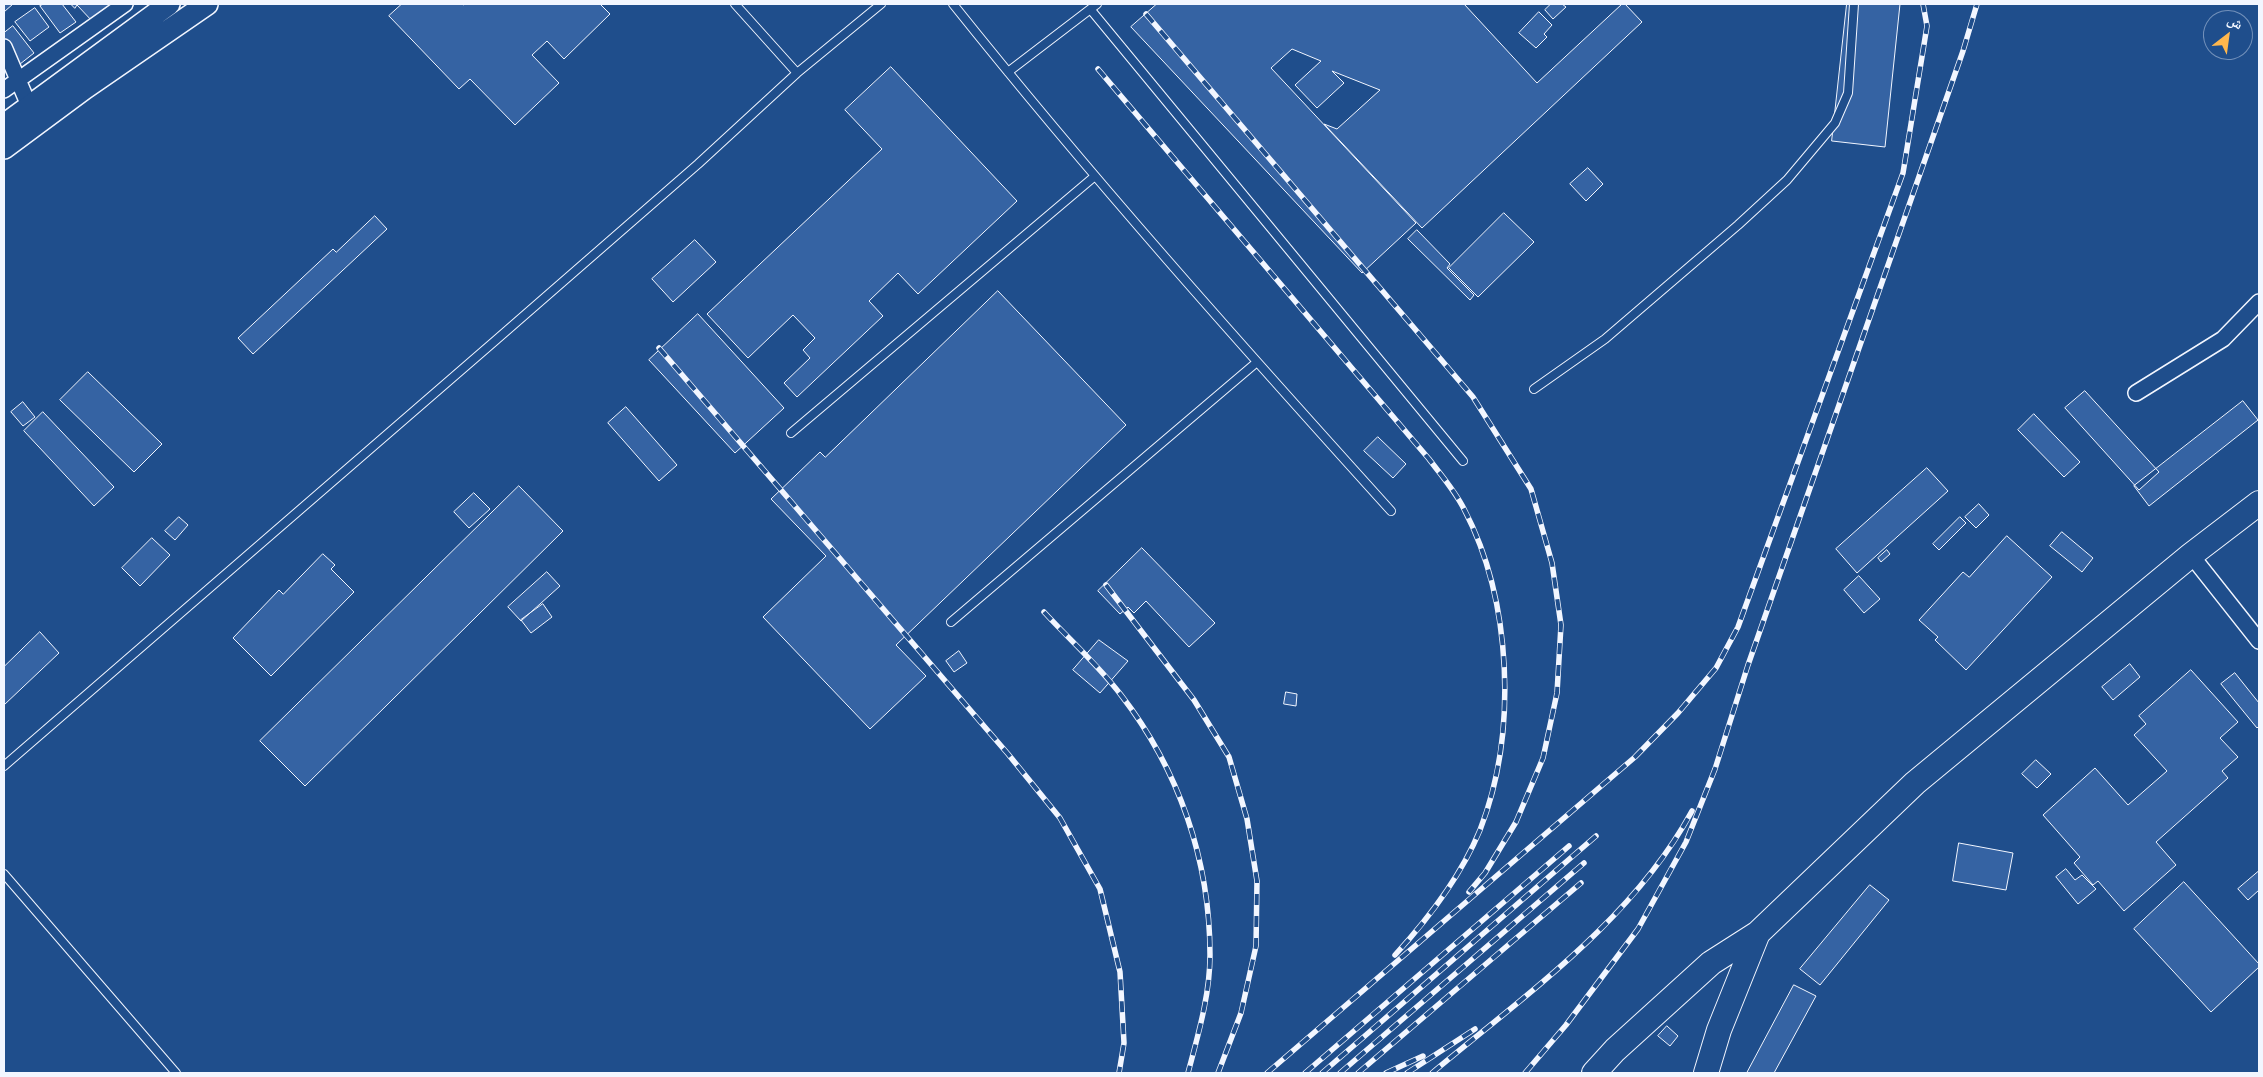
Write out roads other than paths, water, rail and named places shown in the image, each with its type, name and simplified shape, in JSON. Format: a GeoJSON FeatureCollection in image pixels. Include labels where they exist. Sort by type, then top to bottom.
{"type":"FeatureCollection","features":[{"type":"Feature","properties":{"kind":"main road"},"geometry":{"type":"LineString","coordinates":[[4,148],[32,115],[169,4]]}},
{"type":"Feature","properties":{"kind":"main road"},"geometry":{"type":"LineString","coordinates":[[4,125],[32,115],[207,4]]}},
{"type":"Feature","properties":{"kind":"main road"},"geometry":{"type":"LineString","coordinates":[[1594,1073],[1615,1050],[1711,963],[1758,933],[1915,783],[2191,555],[2259,503]]}},
{"type":"Feature","properties":{"kind":"main road"},"geometry":{"type":"LineString","coordinates":[[1702,1072],[1758,933]]}},
{"type":"Feature","properties":{"kind":"street"},"geometry":{"type":"LineString","coordinates":[[4,90],[125,4]]}},
{"type":"Feature","properties":{"kind":"street"},"geometry":{"type":"LineString","coordinates":[[4,47],[32,115]]}},
{"type":"Feature","properties":{"kind":"street"},"geometry":{"type":"LineString","coordinates":[[2136,393],[2223,339],[2259,302]]}},
{"type":"Feature","properties":{"kind":"street"},"geometry":{"type":"LineString","coordinates":[[2191,555],[2259,641]]}},
{"type":"Feature","properties":{"kind":"lane"},"geometry":{"type":"LineString","coordinates":[[736,4],[797,73]]}},
{"type":"Feature","properties":{"kind":"lane"},"geometry":{"type":"LineString","coordinates":[[4,766],[698,164],[797,73],[881,4]]}},
{"type":"Feature","properties":{"kind":"lane"},"geometry":{"type":"LineString","coordinates":[[953,4],[1095,176],[1257,362],[1391,511]]}},
{"type":"Feature","properties":{"kind":"lane"},"geometry":{"type":"LineString","coordinates":[[1008,72],[1097,4]]}},
{"type":"Feature","properties":{"kind":"lane"},"geometry":{"type":"LineString","coordinates":[[1534,389],[1605,339],[1738,225],[1787,180],[1835,123],[1848,93],[1854,4]]}},
{"type":"Feature","properties":{"kind":"lane"},"geometry":{"type":"LineString","coordinates":[[1091,10],[1462,461]]}},
{"type":"Feature","properties":{"kind":"lane"},"geometry":{"type":"LineString","coordinates":[[791,433],[1095,176]]}},
{"type":"Feature","properties":{"kind":"lane"},"geometry":{"type":"LineString","coordinates":[[950,622],[1257,362]]}},
{"type":"Feature","properties":{"kind":"lane"},"geometry":{"type":"LineString","coordinates":[[4,874],[176,1073]]}},
{"type":"Feature","properties":{"kind":"railway"},"geometry":{"type":"LineString","coordinates":[[1267,1073],[1635,757],[1678,713],[1716,668],[1738,627],[1903,173],[1927,26],[1923,4]]}},
{"type":"Feature","properties":{"kind":"railway"},"geometry":{"type":"LineString","coordinates":[[1525,1073],[1566,1025],[1638,929],[1686,842],[1715,769],[1748,665],[1963,51],[1977,4]]}},
{"type":"Feature","properties":{"kind":"railway"},"geometry":{"type":"LineString","coordinates":[[1146,14],[1473,397],[1531,489],[1552,563],[1561,625],[1557,693],[1543,758],[1516,822],[1485,873],[1469,892]]}},
{"type":"Feature","properties":{"kind":"railway"},"geometry":{"type":"LineString","coordinates":[[1098,69],[1429,459],[1460,502],[1480,545],[1492,584],[1500,625],[1504,668],[1504,710],[1500,752],[1492,792],[1480,830],[1454,880],[1432,911],[1395,955]]}},
{"type":"Feature","properties":{"kind":"railway"},"geometry":{"type":"LineString","coordinates":[[659,348],[1008,754],[1060,818],[1100,889],[1120,972],[1124,1043],[1119,1073]]}},
{"type":"Feature","properties":{"kind":"railway"},"geometry":{"type":"LineString","coordinates":[[1106,585],[1194,700],[1229,757],[1247,819],[1257,881],[1256,946],[1241,1013],[1218,1073]]}},
{"type":"Feature","properties":{"kind":"railway"},"geometry":{"type":"LineString","coordinates":[[1044,612],[1121,695],[1159,754],[1175,785],[1187,818],[1197,851],[1204,885],[1209,920],[1210,955],[1206,1000],[1188,1073]]}},
{"type":"Feature","properties":{"kind":"railway"},"geometry":{"type":"LineString","coordinates":[[1432,1073],[1540,985],[1608,921],[1640,887],[1668,850],[1692,811]]}},
{"type":"Feature","properties":{"kind":"railway"},"geometry":{"type":"LineString","coordinates":[[1322,1073],[1596,836]]}},
{"type":"Feature","properties":{"kind":"railway"},"geometry":{"type":"LineString","coordinates":[[1305,1073],[1569,846]]}},
{"type":"Feature","properties":{"kind":"railway"},"geometry":{"type":"LineString","coordinates":[[1340,1073],[1584,863]]}},
{"type":"Feature","properties":{"kind":"railway"},"geometry":{"type":"LineString","coordinates":[[1358,1073],[1581,883]]}},
{"type":"Feature","properties":{"kind":"railway"},"geometry":{"type":"LineString","coordinates":[[1407,1073],[1475,1029]]}},
{"type":"Feature","properties":{"kind":"railway"},"geometry":{"type":"LineString","coordinates":[[1386,1073],[1423,1056]]}}]}
